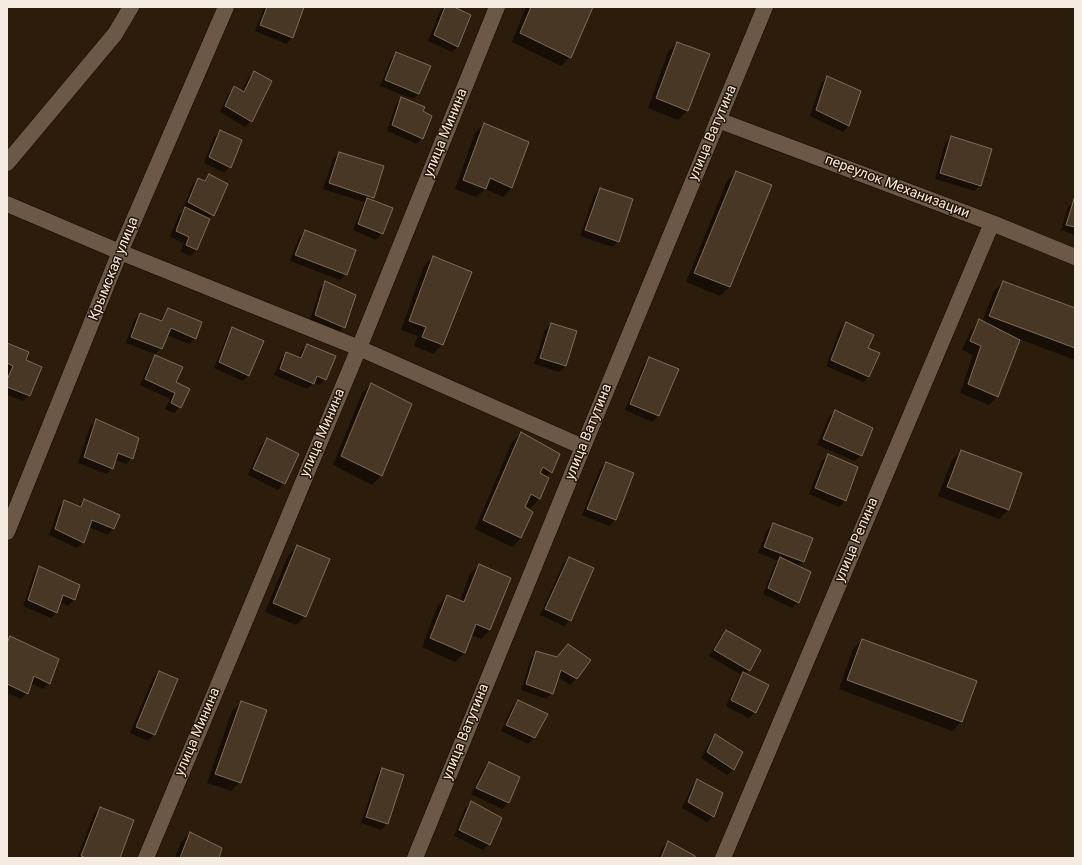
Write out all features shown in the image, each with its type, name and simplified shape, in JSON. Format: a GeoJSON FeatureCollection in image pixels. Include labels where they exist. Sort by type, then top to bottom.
{"type":"FeatureCollection","features":[{"type":"Feature","properties":{"kind":"street"},"geometry":{"type":"LineString","coordinates":[[7,163],[115,34],[131,7]]}},
{"type":"Feature","properties":{"kind":"street","name":"Крымская улица"},"geometry":{"type":"LineString","coordinates":[[7,532],[120,252],[226,7]]}},
{"type":"Feature","properties":{"kind":"street","name":"улица Минина"},"geometry":{"type":"LineString","coordinates":[[146,858],[359,348],[498,7]]}},
{"type":"Feature","properties":{"kind":"street","name":"улица Ватутина"},"geometry":{"type":"LineString","coordinates":[[415,858],[765,7]]}},
{"type":"Feature","properties":{"kind":"street","name":"переулок Механизации"},"geometry":{"type":"LineString","coordinates":[[718,120],[992,223],[1075,257]]}},
{"type":"Feature","properties":{"kind":"street"},"geometry":{"type":"LineString","coordinates":[[7,204],[120,252],[359,348],[583,447]]}},
{"type":"Feature","properties":{"kind":"street","name":"улица Репина"},"geometry":{"type":"LineString","coordinates":[[723,858],[992,223]]}},
{"type":"Feature","properties":{"kind":"building"},"geometry":{"type":"Polygon","coordinates":[[[267,7],[304,7],[293,38],[260,25],[267,7]]]}},
{"type":"Feature","properties":{"kind":"building"},"geometry":{"type":"Polygon","coordinates":[[[445,7],[454,7],[471,15],[458,47],[434,35],[445,7]]]}},
{"type":"Feature","properties":{"kind":"building"},"geometry":{"type":"Polygon","coordinates":[[[531,7],[593,7],[571,58],[520,33],[531,7]]]}},
{"type":"Feature","properties":{"kind":"building"},"geometry":{"type":"Polygon","coordinates":[[[677,42],[710,54],[688,111],[656,98],[677,42]]]}},
{"type":"Feature","properties":{"kind":"building"},"geometry":{"type":"Polygon","coordinates":[[[396,52],[431,66],[419,94],[385,80],[396,52]]]}},
{"type":"Feature","properties":{"kind":"building"},"geometry":{"type":"Polygon","coordinates":[[[254,71],[272,81],[252,122],[225,106],[234,86],[244,92],[254,71]]]}},
{"type":"Feature","properties":{"kind":"building"},"geometry":{"type":"Polygon","coordinates":[[[827,76],[861,91],[849,126],[816,110],[827,76]]]}},
{"type":"Feature","properties":{"kind":"building"},"geometry":{"type":"Polygon","coordinates":[[[401,97],[425,107],[423,111],[432,116],[423,139],[392,125],[401,97]]]}},
{"type":"Feature","properties":{"kind":"building"},"geometry":{"type":"Polygon","coordinates":[[[484,123],[529,142],[512,188],[490,178],[486,189],[463,180],[484,123]]]}},
{"type":"Feature","properties":{"kind":"building"},"geometry":{"type":"Polygon","coordinates":[[[220,130],[242,140],[231,168],[209,157],[220,130]]]}},
{"type":"Feature","properties":{"kind":"building"},"geometry":{"type":"Polygon","coordinates":[[[951,136],[992,149],[981,186],[940,173],[951,136]]]}},
{"type":"Feature","properties":{"kind":"building"},"geometry":{"type":"Polygon","coordinates":[[[339,152],[384,166],[374,198],[329,183],[339,152]]]}},
{"type":"Feature","properties":{"kind":"building"},"geometry":{"type":"Polygon","coordinates":[[[736,171],[772,185],[730,287],[694,273],[736,171]]]}},
{"type":"Feature","properties":{"kind":"building"},"geometry":{"type":"Polygon","coordinates":[[[209,174],[228,184],[214,216],[188,202],[198,178],[205,181],[209,174]]]}},
{"type":"Feature","properties":{"kind":"building"},"geometry":{"type":"Polygon","coordinates":[[[600,188],[633,199],[619,242],[585,230],[600,188]]]}},
{"type":"Feature","properties":{"kind":"building"},"geometry":{"type":"Polygon","coordinates":[[[367,198],[393,208],[383,234],[358,224],[367,198]]]}},
{"type":"Feature","properties":{"kind":"building"},"geometry":{"type":"Polygon","coordinates":[[[1074,199],[1075,200],[1075,227],[1066,225],[1074,199]]]}},
{"type":"Feature","properties":{"kind":"building"},"geometry":{"type":"Polygon","coordinates":[[[185,207],[210,219],[197,250],[186,245],[189,237],[176,231],[185,207]]]}},
{"type":"Feature","properties":{"kind":"building"},"geometry":{"type":"Polygon","coordinates":[[[305,230],[356,250],[347,275],[295,255],[305,230]]]}},
{"type":"Feature","properties":{"kind":"building"},"geometry":{"type":"Polygon","coordinates":[[[433,256],[472,272],[443,345],[422,337],[426,327],[409,321],[433,256]]]}},
{"type":"Feature","properties":{"kind":"building"},"geometry":{"type":"Polygon","coordinates":[[[325,281],[356,295],[345,328],[315,315],[325,281]]]}},
{"type":"Feature","properties":{"kind":"building"},"geometry":{"type":"Polygon","coordinates":[[[1003,281],[1075,308],[1075,348],[989,316],[1003,281]]]}},
{"type":"Feature","properties":{"kind":"building"},"geometry":{"type":"Polygon","coordinates":[[[168,308],[202,322],[196,339],[171,328],[162,349],[131,337],[140,313],[162,321],[168,308]]]}},
{"type":"Feature","properties":{"kind":"building"},"geometry":{"type":"Polygon","coordinates":[[[979,319],[1020,340],[998,397],[968,384],[981,346],[970,341],[979,319]]]}},
{"type":"Feature","properties":{"kind":"building"},"geometry":{"type":"Polygon","coordinates":[[[846,322],[874,335],[868,348],[880,353],[869,377],[831,360],[846,322]]]}},
{"type":"Feature","properties":{"kind":"building"},"geometry":{"type":"Polygon","coordinates":[[[551,323],[577,331],[566,366],[540,358],[551,323]]]}},
{"type":"Feature","properties":{"kind":"building"},"geometry":{"type":"Polygon","coordinates":[[[232,327],[264,341],[249,376],[219,362],[232,327]]]}},
{"type":"Feature","properties":{"kind":"building"},"geometry":{"type":"Polygon","coordinates":[[[7,343],[29,352],[26,360],[42,367],[30,396],[7,387],[7,380],[13,366],[7,363],[7,343]]]}},
{"type":"Feature","properties":{"kind":"building"},"geometry":{"type":"Polygon","coordinates":[[[307,344],[336,356],[326,380],[317,376],[314,384],[280,369],[286,352],[301,358],[307,344]]]}},
{"type":"Feature","properties":{"kind":"building"},"geometry":{"type":"Polygon","coordinates":[[[155,355],[183,367],[176,382],[190,389],[181,408],[171,403],[175,393],[145,379],[155,355]]]}},
{"type":"Feature","properties":{"kind":"building"},"geometry":{"type":"Polygon","coordinates":[[[649,357],[679,369],[659,416],[630,404],[649,357]]]}},
{"type":"Feature","properties":{"kind":"building"},"geometry":{"type":"Polygon","coordinates":[[[371,383],[412,404],[382,476],[341,456],[371,383]]]}},
{"type":"Feature","properties":{"kind":"building"},"geometry":{"type":"Polygon","coordinates":[[[835,410],[873,428],[862,456],[823,439],[835,410]]]}},
{"type":"Feature","properties":{"kind":"building"},"geometry":{"type":"Polygon","coordinates":[[[96,419],[139,438],[133,459],[118,453],[113,469],[84,457],[96,419]]]}},
{"type":"Feature","properties":{"kind":"building"},"geometry":{"type":"Polygon","coordinates":[[[521,432],[560,454],[552,473],[543,467],[540,473],[549,478],[540,499],[531,494],[525,507],[533,512],[521,538],[483,520],[521,432]]]}},
{"type":"Feature","properties":{"kind":"building"},"geometry":{"type":"Polygon","coordinates":[[[267,438],[299,454],[285,484],[253,469],[267,438]]]}},
{"type":"Feature","properties":{"kind":"building"},"geometry":{"type":"Polygon","coordinates":[[[961,450],[1022,473],[1009,510],[947,487],[961,450]]]}},
{"type":"Feature","properties":{"kind":"building"},"geometry":{"type":"Polygon","coordinates":[[[828,454],[858,467],[846,501],[815,488],[828,454]]]}},
{"type":"Feature","properties":{"kind":"building"},"geometry":{"type":"Polygon","coordinates":[[[606,462],[634,473],[616,520],[587,509],[606,462]]]}},
{"type":"Feature","properties":{"kind":"building"},"geometry":{"type":"Polygon","coordinates":[[[84,499],[120,515],[114,529],[92,520],[84,543],[55,529],[64,500],[81,507],[84,499]]]}},
{"type":"Feature","properties":{"kind":"building"},"geometry":{"type":"Polygon","coordinates":[[[773,523],[813,538],[804,562],[764,547],[773,523]]]}},
{"type":"Feature","properties":{"kind":"building"},"geometry":{"type":"Polygon","coordinates":[[[297,545],[330,559],[306,617],[273,603],[297,545]]]}},
{"type":"Feature","properties":{"kind":"building"},"geometry":{"type":"Polygon","coordinates":[[[569,557],[594,568],[571,621],[545,609],[569,557]]]}},
{"type":"Feature","properties":{"kind":"building"},"geometry":{"type":"Polygon","coordinates":[[[780,557],[811,572],[799,603],[768,588],[780,557]]]}},
{"type":"Feature","properties":{"kind":"building"},"geometry":{"type":"Polygon","coordinates":[[[479,564],[511,578],[490,630],[476,624],[465,653],[430,638],[447,595],[464,602],[479,564]]]}},
{"type":"Feature","properties":{"kind":"building"},"geometry":{"type":"Polygon","coordinates":[[[39,566],[80,585],[75,600],[63,595],[57,613],[28,600],[39,566]]]}},
{"type":"Feature","properties":{"kind":"building"},"geometry":{"type":"Polygon","coordinates":[[[726,630],[761,650],[750,671],[714,650],[726,630]]]}},
{"type":"Feature","properties":{"kind":"building"},"geometry":{"type":"Polygon","coordinates":[[[10,636],[59,659],[50,684],[34,676],[28,694],[7,684],[7,643],[10,636]]]}},
{"type":"Feature","properties":{"kind":"building"},"geometry":{"type":"Polygon","coordinates":[[[862,639],[977,681],[962,722],[847,680],[862,639]]]}},
{"type":"Feature","properties":{"kind":"building"},"geometry":{"type":"Polygon","coordinates":[[[568,644],[591,660],[577,679],[561,670],[553,694],[526,684],[536,651],[557,657],[568,644]]]}},
{"type":"Feature","properties":{"kind":"building"},"geometry":{"type":"Polygon","coordinates":[[[159,671],[178,679],[155,735],[136,727],[159,671]]]}},
{"type":"Feature","properties":{"kind":"building"},"geometry":{"type":"Polygon","coordinates":[[[743,672],[769,685],[756,713],[731,700],[743,672]]]}},
{"type":"Feature","properties":{"kind":"building"},"geometry":{"type":"Polygon","coordinates":[[[518,700],[548,714],[535,738],[506,725],[518,700]]]}},
{"type":"Feature","properties":{"kind":"building"},"geometry":{"type":"Polygon","coordinates":[[[241,701],[267,710],[241,783],[215,774],[241,701]]]}},
{"type":"Feature","properties":{"kind":"building"},"geometry":{"type":"Polygon","coordinates":[[[715,734],[743,752],[734,770],[707,752],[715,734]]]}},
{"type":"Feature","properties":{"kind":"building"},"geometry":{"type":"Polygon","coordinates":[[[489,762],[520,777],[509,803],[476,788],[489,762]]]}},
{"type":"Feature","properties":{"kind":"building"},"geometry":{"type":"Polygon","coordinates":[[[382,768],[404,775],[388,824],[366,817],[382,768]]]}},
{"type":"Feature","properties":{"kind":"building"},"geometry":{"type":"Polygon","coordinates":[[[697,779],[723,793],[714,817],[688,802],[697,779]]]}},
{"type":"Feature","properties":{"kind":"building"},"geometry":{"type":"Polygon","coordinates":[[[471,801],[502,818],[490,845],[459,830],[471,801]]]}},
{"type":"Feature","properties":{"kind":"building"},"geometry":{"type":"Polygon","coordinates":[[[100,807],[134,820],[120,858],[87,858],[81,856],[100,807]]]}},
{"type":"Feature","properties":{"kind":"building"},"geometry":{"type":"Polygon","coordinates":[[[190,832],[222,848],[219,858],[180,858],[190,832]]]}},
{"type":"Feature","properties":{"kind":"building"},"geometry":{"type":"Polygon","coordinates":[[[668,841],[695,856],[695,858],[661,858],[668,841]]]}}]}
